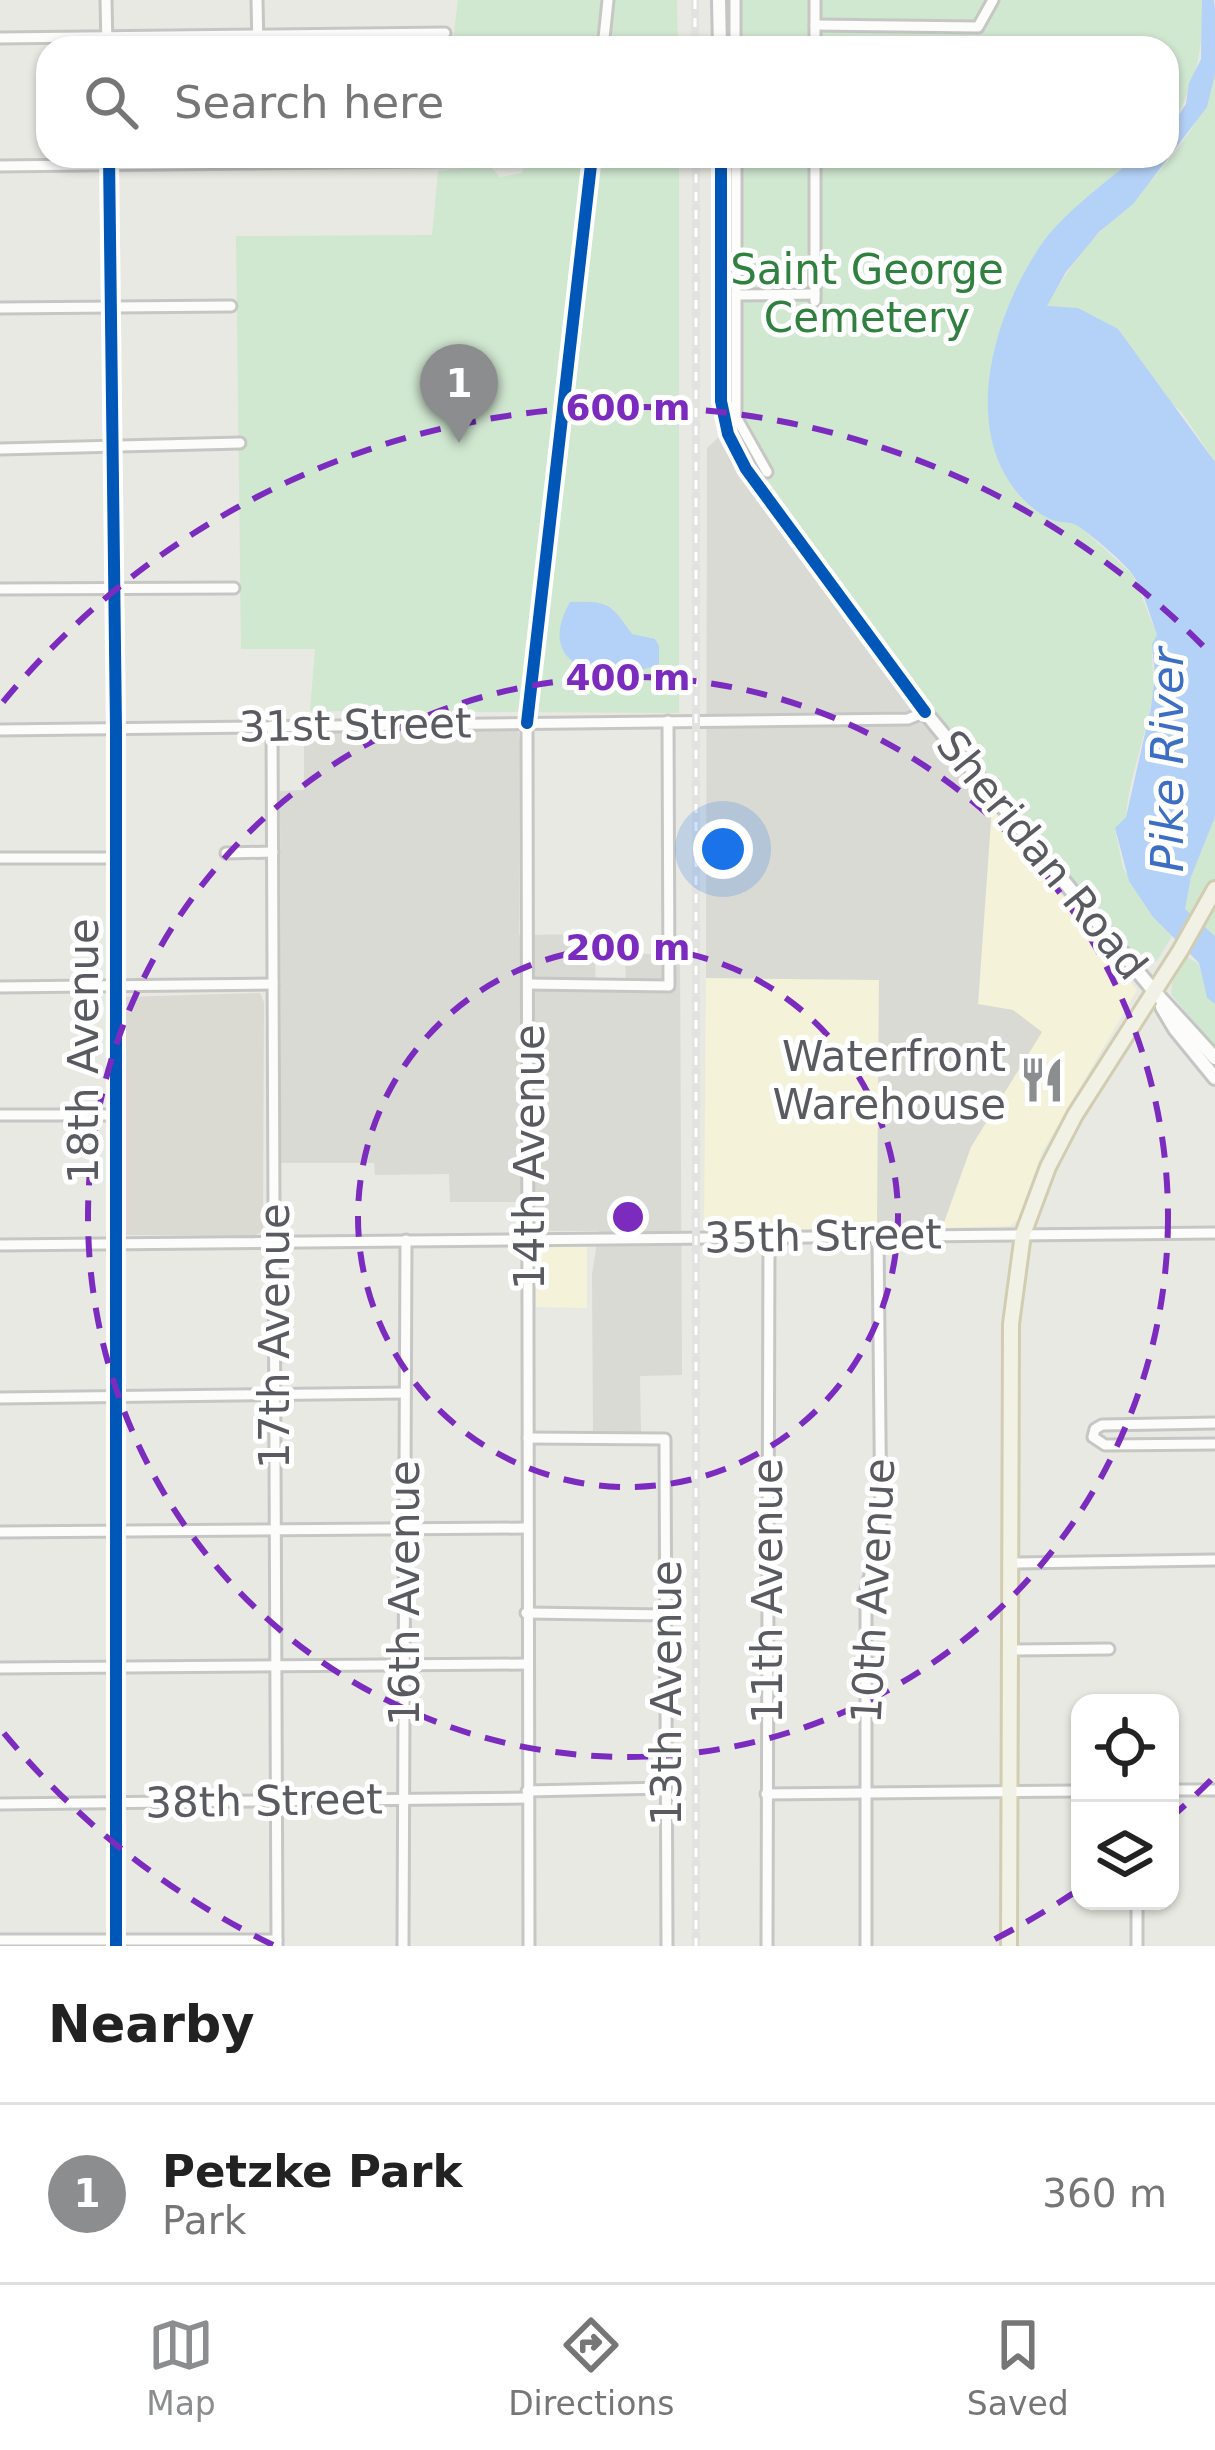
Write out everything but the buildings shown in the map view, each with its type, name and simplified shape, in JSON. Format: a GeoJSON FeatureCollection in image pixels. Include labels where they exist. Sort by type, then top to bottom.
{"type":"FeatureCollection","features":[{"type":"Feature","properties":{"kind":"main road"},"geometry":{"type":"LineString","coordinates":[[1153,990],[1215,889]]}},
{"type":"Feature","properties":{"kind":"main road","name":"Sheridan Road"},"geometry":{"type":"LineString","coordinates":[[1009,1946],[1011,1324],[1023,1234],[1075,1114],[1153,990]]}},
{"type":"Feature","properties":{"kind":"street"},"geometry":{"type":"LineString","coordinates":[[106,0],[107,36]]}},
{"type":"Feature","properties":{"kind":"street"},"geometry":{"type":"LineString","coordinates":[[257,0],[257,35]]}},
{"type":"Feature","properties":{"kind":"street"},"geometry":{"type":"LineString","coordinates":[[604,36],[608,0]]}},
{"type":"Feature","properties":{"kind":"street"},"geometry":{"type":"LineString","coordinates":[[719,0],[720,36]]}},
{"type":"Feature","properties":{"kind":"street"},"geometry":{"type":"LineString","coordinates":[[735,0],[735,36]]}},
{"type":"Feature","properties":{"kind":"street"},"geometry":{"type":"LineString","coordinates":[[815,0],[815,36]]}},
{"type":"Feature","properties":{"kind":"street"},"geometry":{"type":"LineString","coordinates":[[815,25],[978,26],[993,0]]}},
{"type":"Feature","properties":{"kind":"street"},"geometry":{"type":"LineString","coordinates":[[236,36],[446,33]]}},
{"type":"Feature","properties":{"kind":"street"},"geometry":{"type":"LineString","coordinates":[[0,38],[36,39]]}},
{"type":"Feature","properties":{"kind":"street"},"geometry":{"type":"LineString","coordinates":[[0,166],[36,164]]}},
{"type":"Feature","properties":{"kind":"street","name":"18th Avenue"},"geometry":{"type":"LineString","coordinates":[[110,168],[116,728],[116,1943]]}},
{"type":"Feature","properties":{"kind":"street","name":"14th Avenue"},"geometry":{"type":"LineString","coordinates":[[529,1946],[527,723],[591,168]]}},
{"type":"Feature","properties":{"kind":"street","name":"Sheridan Road"},"geometry":{"type":"LineString","coordinates":[[721,168],[721,401],[731,442],[754,480],[926,712],[1153,990]]}},
{"type":"Feature","properties":{"kind":"street"},"geometry":{"type":"LineString","coordinates":[[736,168],[736,417],[767,472]]}},
{"type":"Feature","properties":{"kind":"street"},"geometry":{"type":"LineString","coordinates":[[736,296],[815,297],[815,168]]}},
{"type":"Feature","properties":{"kind":"street"},"geometry":{"type":"LineString","coordinates":[[0,308],[231,306]]}},
{"type":"Feature","properties":{"kind":"street"},"geometry":{"type":"LineString","coordinates":[[0,448],[240,443]]}},
{"type":"Feature","properties":{"kind":"street"},"geometry":{"type":"LineString","coordinates":[[0,589],[234,588]]}},
{"type":"Feature","properties":{"kind":"street","name":"31st Street"},"geometry":{"type":"LineString","coordinates":[[0,730],[908,718],[926,712]]}},
{"type":"Feature","properties":{"kind":"street"},"geometry":{"type":"LineString","coordinates":[[528,984],[669,986],[668,722]]}},
{"type":"Feature","properties":{"kind":"street","name":"17th Avenue"},"geometry":{"type":"LineString","coordinates":[[272,726],[277,1943]]}},
{"type":"Feature","properties":{"kind":"street"},"geometry":{"type":"LineString","coordinates":[[226,853],[273,852]]}},
{"type":"Feature","properties":{"kind":"street"},"geometry":{"type":"LineString","coordinates":[[0,858],[116,857]]}},
{"type":"Feature","properties":{"kind":"street"},"geometry":{"type":"LineString","coordinates":[[0,987],[273,984]]}},
{"type":"Feature","properties":{"kind":"street"},"geometry":{"type":"LineString","coordinates":[[1153,990],[1215,1058]]}},
{"type":"Feature","properties":{"kind":"street"},"geometry":{"type":"LineString","coordinates":[[1153,990],[1174,1029],[1215,1078]]}},
{"type":"Feature","properties":{"kind":"street"},"geometry":{"type":"LineString","coordinates":[[0,1114],[116,1114]]}},
{"type":"Feature","properties":{"kind":"street","name":"35th Street"},"geometry":{"type":"LineString","coordinates":[[0,1245],[1215,1232]]}},
{"type":"Feature","properties":{"kind":"street","name":"10th Avenue"},"geometry":{"type":"LineString","coordinates":[[866,1946],[866,1590],[881,1533],[878,1236]]}},
{"type":"Feature","properties":{"kind":"street","name":"11th Avenue"},"geometry":{"type":"LineString","coordinates":[[767,1946],[769,1237]]}},
{"type":"Feature","properties":{"kind":"street","name":"16th Avenue"},"geometry":{"type":"LineString","coordinates":[[403,1946],[406,1240]]}},
{"type":"Feature","properties":{"kind":"street"},"geometry":{"type":"LineString","coordinates":[[0,1398],[405,1393]]}},
{"type":"Feature","properties":{"kind":"street"},"geometry":{"type":"LineString","coordinates":[[1215,1423],[1102,1425],[1093,1437],[1105,1445],[1215,1444]]}},
{"type":"Feature","properties":{"kind":"street","name":"13th Avenue"},"geometry":{"type":"LineString","coordinates":[[528,1438],[665,1439],[667,1946]]}},
{"type":"Feature","properties":{"kind":"street"},"geometry":{"type":"LineString","coordinates":[[0,1532],[526,1528]]}},
{"type":"Feature","properties":{"kind":"street"},"geometry":{"type":"LineString","coordinates":[[1011,1563],[1215,1560]]}},
{"type":"Feature","properties":{"kind":"street"},"geometry":{"type":"LineString","coordinates":[[526,1613],[666,1616]]}},
{"type":"Feature","properties":{"kind":"street"},"geometry":{"type":"LineString","coordinates":[[1010,1650],[1109,1648]]}},
{"type":"Feature","properties":{"kind":"street"},"geometry":{"type":"LineString","coordinates":[[0,1668],[526,1664]]}},
{"type":"Feature","properties":{"kind":"street","name":"38th Street"},"geometry":{"type":"LineString","coordinates":[[0,1804],[403,1799],[666,1788]]}},
{"type":"Feature","properties":{"kind":"street"},"geometry":{"type":"LineString","coordinates":[[766,1794],[1071,1790]]}},
{"type":"Feature","properties":{"kind":"street"},"geometry":{"type":"LineString","coordinates":[[1179,1790],[1215,1790]]}},
{"type":"Feature","properties":{"kind":"street"},"geometry":{"type":"LineString","coordinates":[[1137,1910],[1137,1946]]}},
{"type":"Feature","properties":{"kind":"street"},"geometry":{"type":"LineString","coordinates":[[0,1940],[277,1943]]}},
{"type":"Feature","properties":{"kind":"shaded area"},"geometry":{"type":"Polygon","coordinates":[[[720,436],[741,476],[992,806],[978,1004],[1013,1010],[1042,1032],[971,1147],[942,1228],[877,1229],[879,980],[706,978],[707,448],[720,436]]]}},
{"type":"Feature","properties":{"kind":"shaded area"},"geometry":{"type":"Polygon","coordinates":[[[518,731],[520,740],[519,935],[594,934],[596,988],[626,988],[625,954],[680,954],[682,1375],[640,1376],[641,1433],[593,1433],[592,1274],[599,1231],[536,1231],[532,1202],[450,1202],[449,1174],[375,1175],[374,1163],[281,1163],[280,791],[304,790],[304,733],[518,731]]]}},
{"type":"Feature","properties":{"kind":"shaded area"},"geometry":{"type":"Polygon","coordinates":[[[992,806],[1137,990],[1042,1152],[1018,1219],[1010,1226],[942,1228],[971,1147],[1042,1032],[1013,1010],[978,1005],[992,806]]]}},
{"type":"Feature","properties":{"kind":"shaded area"},"geometry":{"type":"Polygon","coordinates":[[[706,978],[879,979],[877,1229],[704,1231],[706,978]]]}},
{"type":"Feature","properties":{"kind":"shaded area"},"geometry":{"type":"Polygon","coordinates":[[[260,993],[264,1002],[263,1231],[254,1236],[123,1235],[123,997],[260,993]]]}},
{"type":"Feature","properties":{"kind":"shaded area"},"geometry":{"type":"Polygon","coordinates":[[[536,1245],[587,1245],[587,1308],[536,1307],[536,1245]]]}},
{"type":"Feature","properties":{"kind":"green space"},"geometry":{"type":"Polygon","coordinates":[[[458,0],[677,0],[678,36],[454,36],[458,0]]]}},
{"type":"Feature","properties":{"kind":"green space"},"geometry":{"type":"Polygon","coordinates":[[[727,0],[1202,0],[1196,69],[1179,111],[1179,36],[728,36],[727,0]]]}},
{"type":"Feature","properties":{"kind":"green space"},"geometry":{"type":"Polygon","coordinates":[[[1215,74],[1215,462],[1181,411],[1046,307],[1085,248],[1162,168],[1179,168],[1179,146],[1208,97],[1215,74]]]}},
{"type":"Feature","properties":{"kind":"green space"},"geometry":{"type":"Polygon","coordinates":[[[492,168],[500,177],[522,173],[523,168],[679,168],[679,713],[310,711],[315,649],[241,649],[236,236],[432,235],[438,171],[492,168]]]}},
{"type":"Feature","properties":{"kind":"green space","name":"Saint George Cemetery"},"geometry":{"type":"Polygon","coordinates":[[[730,168],[1125,168],[1045,239],[1052,520],[1076,523],[1133,575],[1157,635],[1150,708],[1126,817],[1115,829],[1123,868],[1153,917],[1172,936],[1157,961],[1145,963],[1107,926],[930,708],[734,433],[730,168]]]}},
{"type":"Feature","properties":{"kind":"green space"},"geometry":{"type":"Polygon","coordinates":[[[1215,817],[1215,936],[1184,909],[1215,817]]]}},
{"type":"Feature","properties":{"kind":"green space"},"geometry":{"type":"Polygon","coordinates":[[[1187,957],[1199,964],[1207,998],[1215,1004],[1215,1048],[1171,994],[1187,957]]]}},
{"type":"Feature","properties":{"kind":"water"},"geometry":{"type":"Polygon","coordinates":[[[1202,0],[1214,0],[1215,74],[1207,107],[1179,144],[1179,114],[1201,59],[1202,0]]]}},
{"type":"Feature","properties":{"kind":"water","name":"Pike River"},"geometry":{"type":"Polygon","coordinates":[[[1123,168],[1160,168],[1133,204],[1099,232],[1066,272],[1047,306],[1078,308],[1118,329],[1215,462],[1215,817],[1191,877],[1185,909],[1215,936],[1215,1004],[1207,998],[1199,963],[1153,917],[1129,881],[1115,828],[1126,817],[1155,675],[1152,644],[1157,635],[1144,596],[1129,570],[1091,535],[1075,524],[1048,518],[1022,498],[1003,470],[992,439],[990,370],[1010,301],[1043,242],[1123,168]]]}},
{"type":"Feature","properties":{"kind":"water"},"geometry":{"type":"Polygon","coordinates":[[[570,602],[607,606],[632,634],[655,639],[659,664],[619,673],[582,667],[561,644],[561,625],[570,602]]]}},
{"type":"Feature","properties":{"kind":"railway"},"geometry":{"type":"LineString","coordinates":[[695,0],[695,36]]}},
{"type":"Feature","properties":{"kind":"railway"},"geometry":{"type":"LineString","coordinates":[[696,168],[696,1946]]}},
{"type":"Feature","properties":{"kind":"cycle path"},"geometry":{"type":"LineString","coordinates":[[109,168],[116,728],[116,1946]]}},
{"type":"Feature","properties":{"kind":"cycle path"},"geometry":{"type":"LineString","coordinates":[[527,723],[591,168]]}},
{"type":"Feature","properties":{"kind":"cycle path"},"geometry":{"type":"LineString","coordinates":[[721,168],[721,401],[728,434],[746,469],[925,712]]}},
{"type":"Feature","properties":{"kind":"place","name":"Petzke Park"},"geometry":{"type":"Point","coordinates":[459,443]}},
{"type":"Feature","properties":{"kind":"place","name":"Waterfront Warehouse"},"geometry":{"type":"Point","coordinates":[1042,1080]}}]}
